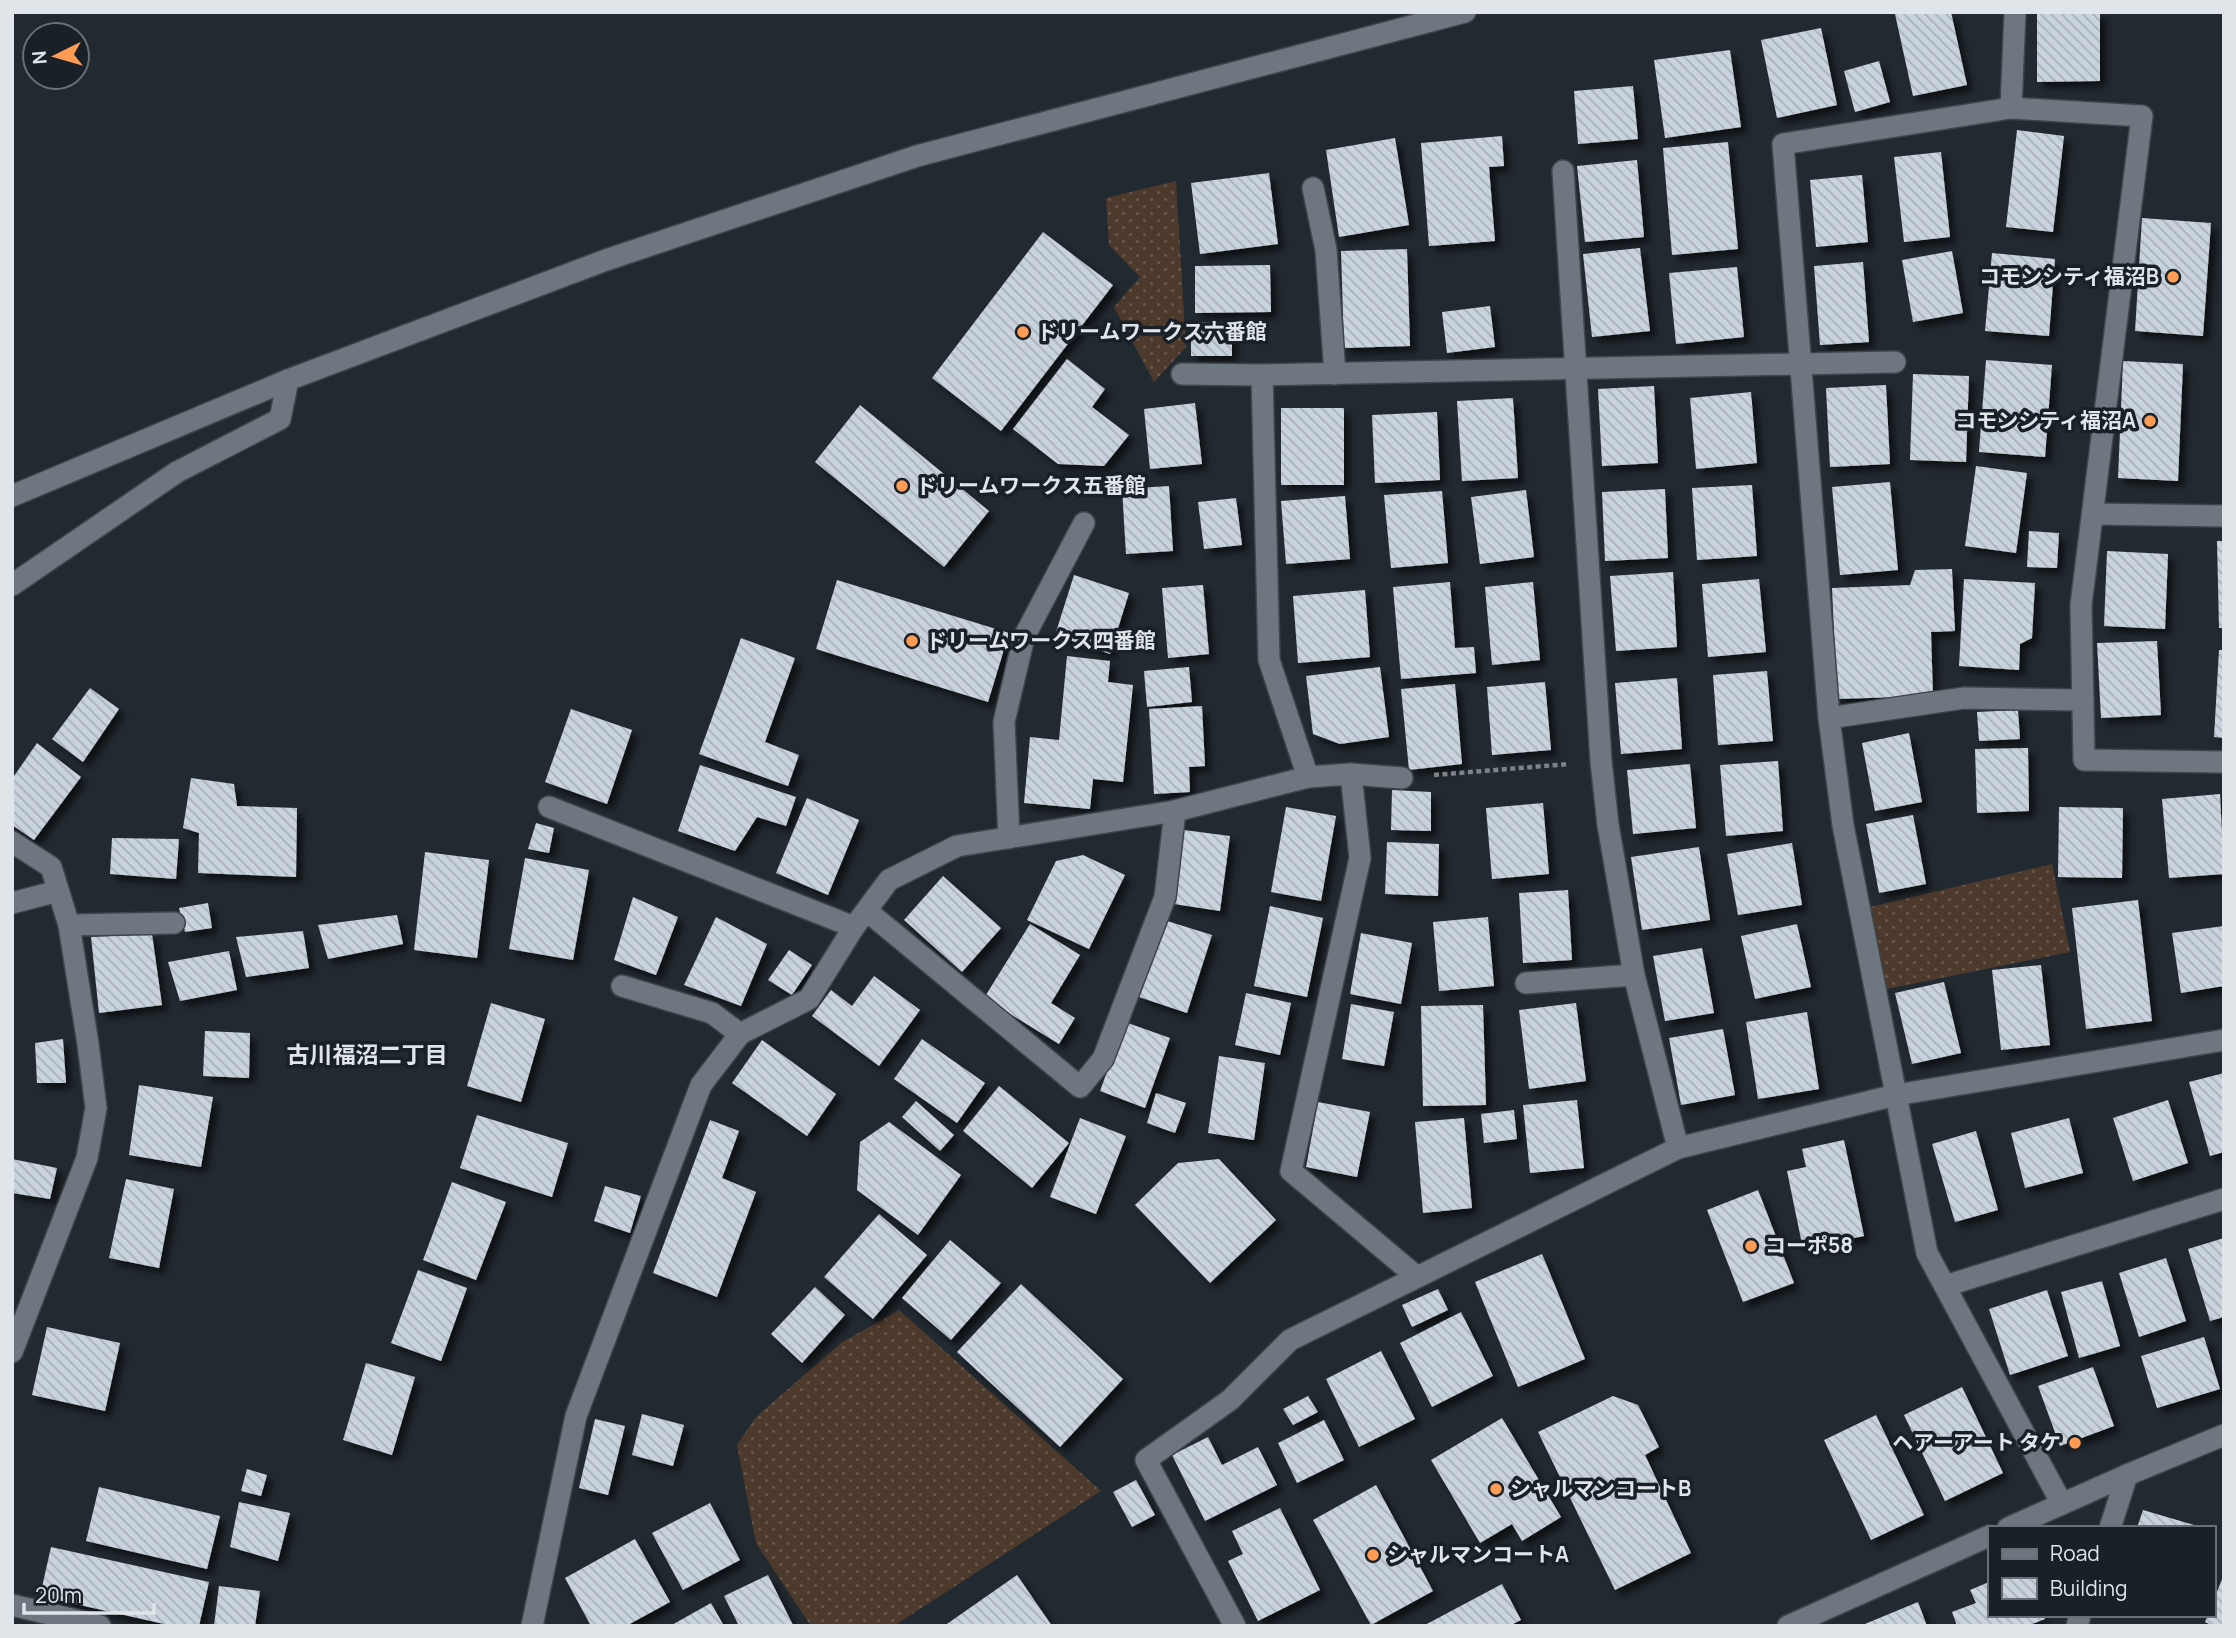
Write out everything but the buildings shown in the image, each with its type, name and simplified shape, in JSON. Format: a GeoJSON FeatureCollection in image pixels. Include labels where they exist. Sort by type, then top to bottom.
{"type":"FeatureCollection","features":[{"type":"Feature","properties":{"kind":"street"},"geometry":{"type":"LineString","coordinates":[[12,496],[288,380],[606,260],[917,156],[1465,12]]}},
{"type":"Feature","properties":{"kind":"street"},"geometry":{"type":"LineString","coordinates":[[2011,108],[2015,12]]}},
{"type":"Feature","properties":{"kind":"street"},"geometry":{"type":"LineString","coordinates":[[2063,1504],[1927,1253],[1843,825],[1829,718],[1783,144],[2011,108],[2142,116],[2081,605],[2084,760],[2224,762]]}},
{"type":"Feature","properties":{"kind":"street"},"geometry":{"type":"LineString","coordinates":[[1563,172],[1601,761],[1608,825],[1634,975],[1678,1148]]}},
{"type":"Feature","properties":{"kind":"street"},"geometry":{"type":"LineString","coordinates":[[1313,188],[1326,250],[1335,374]]}},
{"type":"Feature","properties":{"kind":"street"},"geometry":{"type":"LineString","coordinates":[[1182,374],[1335,374],[1895,362]]}},
{"type":"Feature","properties":{"kind":"street"},"geometry":{"type":"LineString","coordinates":[[1262,375],[1269,660],[1308,777]]}},
{"type":"Feature","properties":{"kind":"street"},"geometry":{"type":"LineString","coordinates":[[12,585],[177,472],[280,418],[288,380]]}},
{"type":"Feature","properties":{"kind":"street"},"geometry":{"type":"LineString","coordinates":[[2093,514],[2224,516]]}},
{"type":"Feature","properties":{"kind":"street"},"geometry":{"type":"LineString","coordinates":[[1009,838],[1004,722],[1024,637],[1084,523]]}},
{"type":"Feature","properties":{"kind":"street"},"geometry":{"type":"LineString","coordinates":[[1829,718],[1964,698],[2083,700]]}},
{"type":"Feature","properties":{"kind":"street"},"geometry":{"type":"LineString","coordinates":[[1351,774],[1360,858],[1292,1171],[1417,1278]]}},
{"type":"Feature","properties":{"kind":"street"},"geometry":{"type":"LineString","coordinates":[[532,1626],[576,1416],[701,1085],[740,1034],[809,999],[853,928],[889,880],[957,846],[1175,811],[1308,777],[1351,774],[1402,778]]}},
{"type":"Feature","properties":{"kind":"street"},"geometry":{"type":"LineString","coordinates":[[549,807],[853,928]]}},
{"type":"Feature","properties":{"kind":"street"},"geometry":{"type":"LineString","coordinates":[[867,911],[1080,1087],[1103,1059],[1165,897],[1175,811]]}},
{"type":"Feature","properties":{"kind":"street"},"geometry":{"type":"LineString","coordinates":[[12,842],[51,867],[69,925],[96,1108],[87,1158],[12,1352]]}},
{"type":"Feature","properties":{"kind":"street"},"geometry":{"type":"LineString","coordinates":[[12,903],[58,891]]}},
{"type":"Feature","properties":{"kind":"street"},"geometry":{"type":"LineString","coordinates":[[69,925],[174,923]]}},
{"type":"Feature","properties":{"kind":"street"},"geometry":{"type":"LineString","coordinates":[[1527,984],[1634,975]]}},
{"type":"Feature","properties":{"kind":"street"},"geometry":{"type":"LineString","coordinates":[[622,986],[712,1013],[740,1034]]}},
{"type":"Feature","properties":{"kind":"street"},"geometry":{"type":"LineString","coordinates":[[1235,1626],[1146,1460],[1230,1400],[1290,1340],[1678,1148],[1896,1095],[2224,1040]]}},
{"type":"Feature","properties":{"kind":"street"},"geometry":{"type":"LineString","coordinates":[[1945,1286],[2224,1199]]}},
{"type":"Feature","properties":{"kind":"street"},"geometry":{"type":"LineString","coordinates":[[2013,1526],[2127,1475],[2224,1436]]}},
{"type":"Feature","properties":{"kind":"street"},"geometry":{"type":"LineString","coordinates":[[2111,1526],[2127,1475]]}},
{"type":"Feature","properties":{"kind":"street"},"geometry":{"type":"LineString","coordinates":[[1788,1626],[1988,1536]]}},
{"type":"Feature","properties":{"kind":"street"},"geometry":{"type":"LineString","coordinates":[[12,1605],[100,1626]]}},
{"type":"Feature","properties":{"kind":"path"},"geometry":{"type":"LineString","coordinates":[[1402,778],[1601,761]]}},
{"type":"Feature","properties":{"kind":"shaded area"},"geometry":{"type":"Polygon","coordinates":[[[1176,181],[1186,347],[1154,382],[1114,307],[1140,277],[1109,245],[1106,198],[1176,181]]]}},
{"type":"Feature","properties":{"kind":"shaded area"},"geometry":{"type":"Polygon","coordinates":[[[2052,864],[2070,952],[1887,989],[1870,907],[2052,864]]]}},
{"type":"Feature","properties":{"kind":"shaded area"},"geometry":{"type":"Polygon","coordinates":[[[899,1310],[1101,1491],[894,1626],[811,1626],[756,1543],[737,1445],[756,1417],[841,1343],[899,1310]]]}},
{"type":"Feature","properties":{"kind":"place","name":"コモンシティ福沼B"},"geometry":{"type":"Point","coordinates":[2173,277]}},
{"type":"Feature","properties":{"kind":"place","name":"ドリームワークス六番館"},"geometry":{"type":"Point","coordinates":[1023,332]}},
{"type":"Feature","properties":{"kind":"place","name":"コモンシティ福沼A"},"geometry":{"type":"Point","coordinates":[2150,421]}},
{"type":"Feature","properties":{"kind":"place","name":"ドリームワークス五番館"},"geometry":{"type":"Point","coordinates":[902,486]}},
{"type":"Feature","properties":{"kind":"place","name":"ドリームワークス四番館"},"geometry":{"type":"Point","coordinates":[912,641]}},
{"type":"Feature","properties":{"kind":"place","name":"コーポ58"},"geometry":{"type":"Point","coordinates":[1751,1246]}},
{"type":"Feature","properties":{"kind":"place","name":"ヘアーアート タケ"},"geometry":{"type":"Point","coordinates":[2075,1443]}},
{"type":"Feature","properties":{"kind":"place","name":"シャルマンコートB"},"geometry":{"type":"Point","coordinates":[1496,1489]}},
{"type":"Feature","properties":{"kind":"place","name":"シャルマンコートA"},"geometry":{"type":"Point","coordinates":[1373,1555]}},
{"type":"Feature","properties":{"kind":"district","name":"古川福沼二丁目"},"geometry":{"type":"Point","coordinates":[367,1055]}}]}
